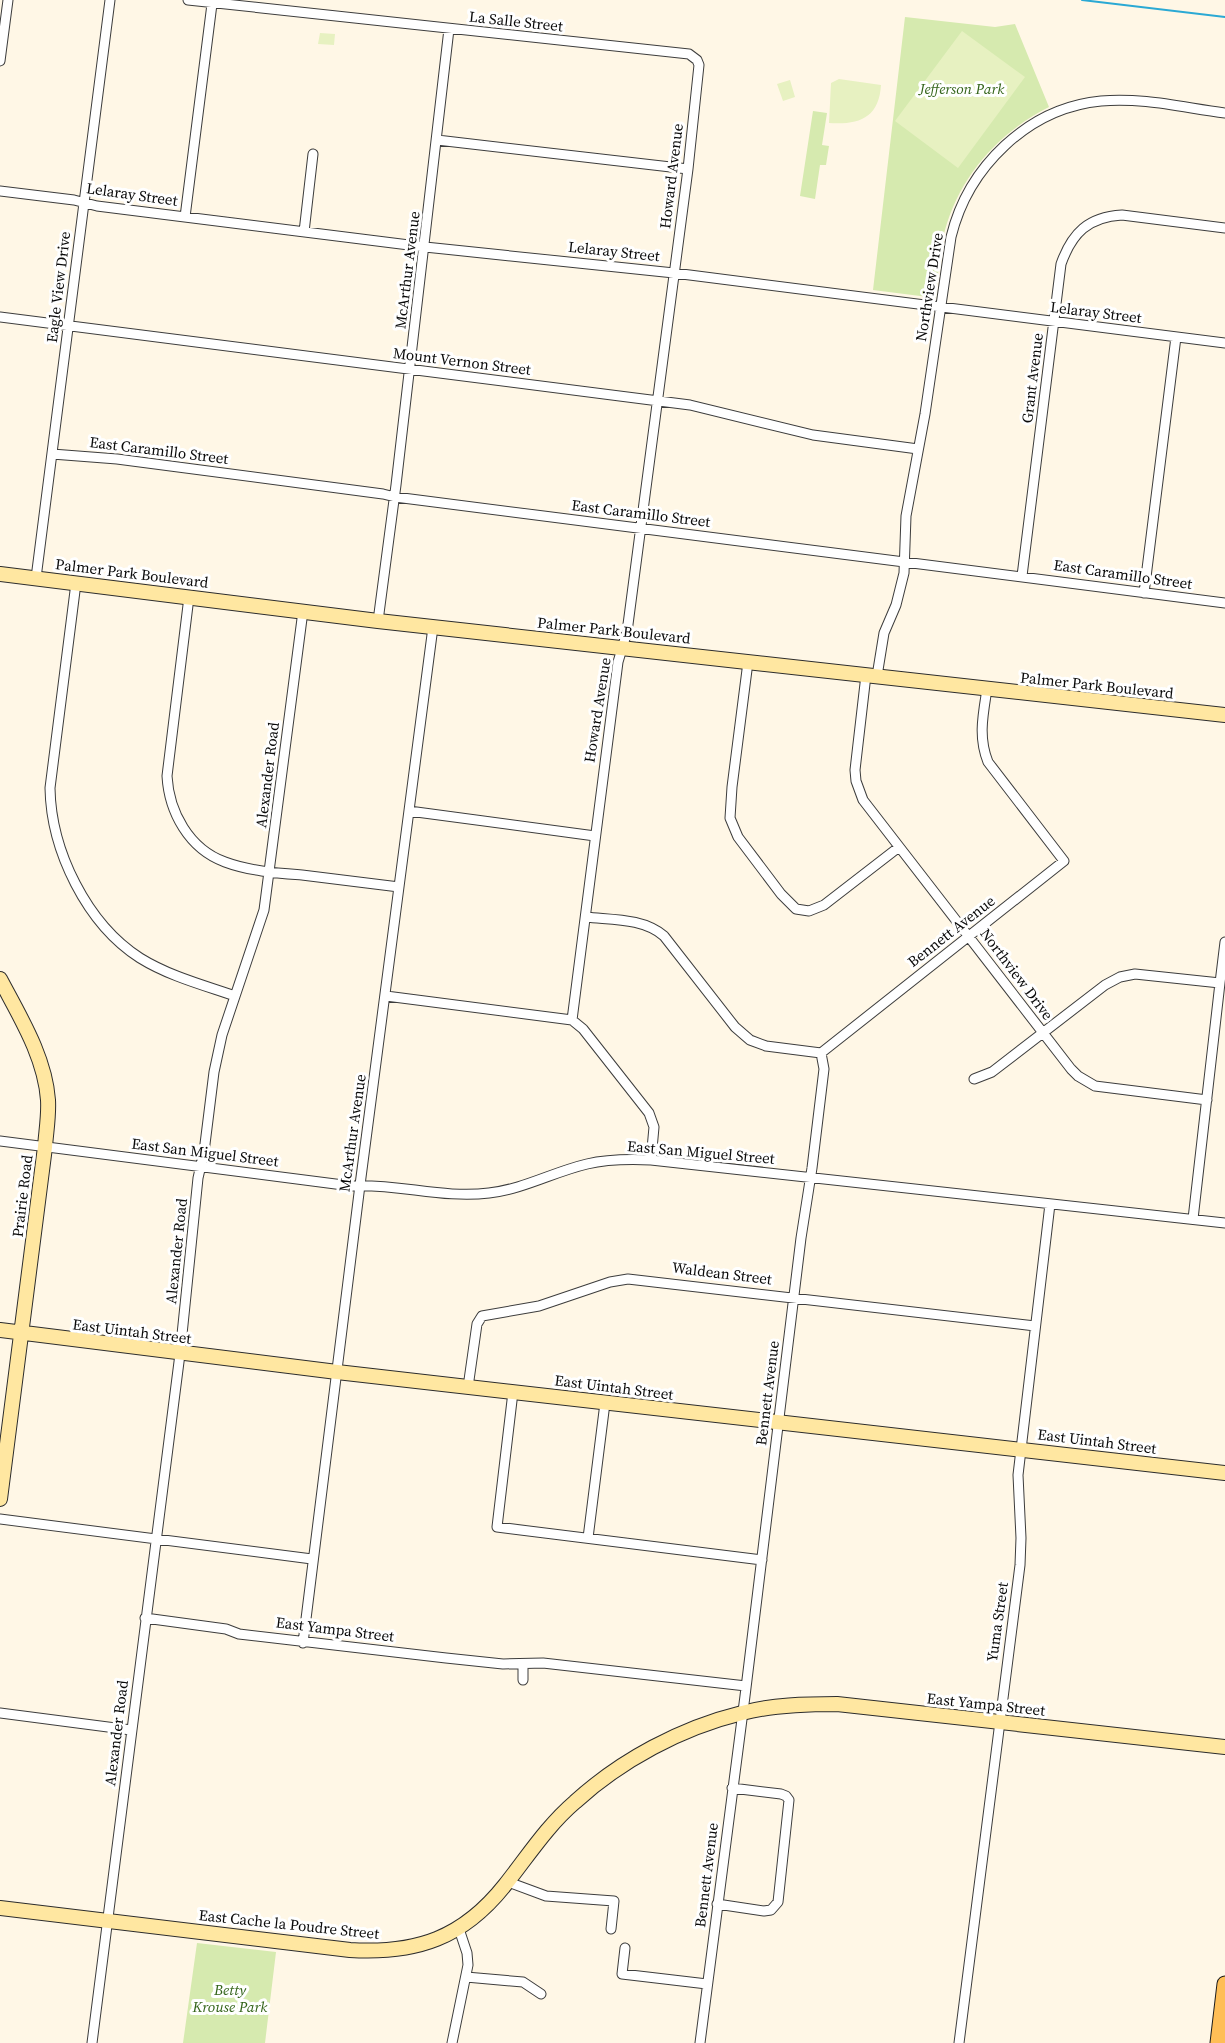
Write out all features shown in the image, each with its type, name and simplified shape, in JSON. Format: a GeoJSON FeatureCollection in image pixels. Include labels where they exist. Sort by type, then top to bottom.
{"type":"FeatureCollection","features":[{"type":"Feature","properties":{"kind":"main road","name":"Palmer Park Boulevard"},"geometry":{"type":"LineString","coordinates":[[0,574],[378,621],[1225,715]]}},
{"type":"Feature","properties":{"kind":"main road","name":"Prairie Road"},"geometry":{"type":"LineString","coordinates":[[0,979],[36,1048],[45,1075],[48,1102],[45,1148],[0,1499]]}},
{"type":"Feature","properties":{"kind":"main road","name":"East Uintah Street"},"geometry":{"type":"LineString","coordinates":[[0,1330],[180,1354],[1225,1473]]}},
{"type":"Feature","properties":{"kind":"main road","name":"East Yampa Street"},"geometry":{"type":"LineString","coordinates":[[743,1712],[787,1706],[837,1704],[1225,1747]]}},
{"type":"Feature","properties":{"kind":"main road","name":"East Cache la Poudre Street"},"geometry":{"type":"LineString","coordinates":[[0,1908],[364,1951],[398,1950],[420,1945],[459,1929],[484,1909],[550,1827],[604,1778],[666,1741],[743,1712]]}},
{"type":"Feature","properties":{"kind":"main road"},"geometry":{"type":"LineString","coordinates":[[1218,2043],[1225,1984]]}},
{"type":"Feature","properties":{"kind":"street"},"geometry":{"type":"LineString","coordinates":[[0,61],[8,0]]}},
{"type":"Feature","properties":{"kind":"street","name":"Eagle View Drive"},"geometry":{"type":"LineString","coordinates":[[36,578],[110,0]]}},
{"type":"Feature","properties":{"kind":"street","name":"La Salle Street"},"geometry":{"type":"LineString","coordinates":[[188,0],[689,54],[697,60]]}},
{"type":"Feature","properties":{"kind":"street"},"geometry":{"type":"LineString","coordinates":[[185,217],[212,4]]}},
{"type":"Feature","properties":{"kind":"street","name":"McArthur Avenue"},"geometry":{"type":"LineString","coordinates":[[378,621],[425,247],[449,29]]}},
{"type":"Feature","properties":{"kind":"street","name":"Howard Avenue"},"geometry":{"type":"LineString","coordinates":[[572,1020],[618,662],[623,647],[640,528],[688,169],[699,69],[697,60]]}},
{"type":"Feature","properties":{"kind":"street","name":"Northview Drive"},"geometry":{"type":"LineString","coordinates":[[1207,1100],[1095,1086],[1078,1076],[863,800],[856,781],[856,758],[871,675],[884,633],[896,605],[904,573],[906,516],[942,306],[951,237],[966,195],[996,154],[1025,129],[1063,109],[1103,101],[1137,102],[1225,113]]}},
{"type":"Feature","properties":{"kind":"street"},"geometry":{"type":"LineString","coordinates":[[437,140],[688,169]]}},
{"type":"Feature","properties":{"kind":"street"},"geometry":{"type":"LineString","coordinates":[[304,232],[313,154]]}},
{"type":"Feature","properties":{"kind":"street","name":"Lelaray Street"},"geometry":{"type":"LineString","coordinates":[[0,190],[304,232],[674,273],[1225,343]]}},
{"type":"Feature","properties":{"kind":"street","name":"Grant Avenue"},"geometry":{"type":"LineString","coordinates":[[1022,576],[1061,264],[1065,252],[1078,233],[1092,222],[1110,215],[1225,228]]}},
{"type":"Feature","properties":{"kind":"street","name":"Mount Vernon Street"},"geometry":{"type":"LineString","coordinates":[[0,317],[690,405],[813,435],[918,449]]}},
{"type":"Feature","properties":{"kind":"street"},"geometry":{"type":"LineString","coordinates":[[1144,592],[1176,337]]}},
{"type":"Feature","properties":{"kind":"street","name":"East Caramillo Street"},"geometry":{"type":"LineString","coordinates":[[52,454],[125,460],[395,497],[1225,603]]}},
{"type":"Feature","properties":{"kind":"street"},"geometry":{"type":"LineString","coordinates":[[76,583],[50,788],[52,816],[60,847],[86,901],[98,918],[125,947],[164,971],[235,996]]}},
{"type":"Feature","properties":{"kind":"street"},"geometry":{"type":"LineString","coordinates":[[189,597],[167,764],[171,804],[176,817],[191,839],[211,855],[240,867],[399,887]]}},
{"type":"Feature","properties":{"kind":"street","name":"Alexander Road"},"geometry":{"type":"LineString","coordinates":[[92,2043],[214,1072],[222,1035],[264,910],[303,611]]}},
{"type":"Feature","properties":{"kind":"street","name":"McArthur Avenue"},"geometry":{"type":"LineString","coordinates":[[303,1643],[433,627]]}},
{"type":"Feature","properties":{"kind":"street"},"geometry":{"type":"LineString","coordinates":[[748,662],[730,818],[738,837],[781,894],[796,909],[816,910],[899,847]]}},
{"type":"Feature","properties":{"kind":"street","name":"Bennett Avenue"},"geometry":{"type":"LineString","coordinates":[[700,2043],[762,1560],[793,1296],[824,1069],[821,1053],[1064,861],[988,762],[981,733],[987,689]]}},
{"type":"Feature","properties":{"kind":"street"},"geometry":{"type":"LineString","coordinates":[[409,811],[595,836]]}},
{"type":"Feature","properties":{"kind":"street"},"geometry":{"type":"LineString","coordinates":[[586,917],[644,924],[657,930],[735,1027],[750,1040],[766,1046],[821,1053]]}},
{"type":"Feature","properties":{"kind":"street"},"geometry":{"type":"LineString","coordinates":[[1193,1219],[1225,942]]}},
{"type":"Feature","properties":{"kind":"street"},"geometry":{"type":"LineString","coordinates":[[974,1079],[992,1072],[1105,985],[1120,977],[1135,974],[1220,983]]}},
{"type":"Feature","properties":{"kind":"street"},"geometry":{"type":"LineString","coordinates":[[386,996],[572,1020],[584,1029],[649,1113],[654,1127],[651,1160]]}},
{"type":"Feature","properties":{"kind":"street","name":"East San Miguel Street"},"geometry":{"type":"LineString","coordinates":[[0,1142],[351,1186],[376,1185],[457,1194],[478,1194],[519,1188],[587,1164],[611,1160],[651,1160],[1225,1223]]}},
{"type":"Feature","properties":{"kind":"street","name":"Yuma Street"},"geometry":{"type":"LineString","coordinates":[[959,2043],[1021,1552],[1017,1484],[1050,1204]]}},
{"type":"Feature","properties":{"kind":"street","name":"Waldean Street"},"geometry":{"type":"LineString","coordinates":[[468,1387],[477,1324],[482,1316],[539,1306],[628,1278],[1035,1326]]}},
{"type":"Feature","properties":{"kind":"street"},"geometry":{"type":"LineString","coordinates":[[513,1392],[496,1527],[762,1560]]}},
{"type":"Feature","properties":{"kind":"street"},"geometry":{"type":"LineString","coordinates":[[588,1538],[605,1403]]}},
{"type":"Feature","properties":{"kind":"street"},"geometry":{"type":"LineString","coordinates":[[0,1520],[312,1559]]}},
{"type":"Feature","properties":{"kind":"street","name":"East Yampa Street"},"geometry":{"type":"LineString","coordinates":[[145,1618],[303,1643],[503,1664],[543,1663],[746,1686]]}},
{"type":"Feature","properties":{"kind":"street"},"geometry":{"type":"LineString","coordinates":[[523,1664],[523,1680]]}},
{"type":"Feature","properties":{"kind":"street"},"geometry":{"type":"LineString","coordinates":[[0,1713],[131,1730]]}},
{"type":"Feature","properties":{"kind":"street"},"geometry":{"type":"LineString","coordinates":[[717,1904],[764,1911],[776,1907],[778,1902],[789,1800],[781,1794],[732,1788]]}},
{"type":"Feature","properties":{"kind":"street"},"geometry":{"type":"LineString","coordinates":[[508,1882],[546,1896],[614,1901],[611,1929]]}},
{"type":"Feature","properties":{"kind":"street"},"geometry":{"type":"LineString","coordinates":[[452,2043],[468,1958],[459,1929]]}},
{"type":"Feature","properties":{"kind":"street"},"geometry":{"type":"LineString","coordinates":[[625,1948],[622,1974],[707,1984]]}},
{"type":"Feature","properties":{"kind":"street"},"geometry":{"type":"LineString","coordinates":[[466,1977],[523,1982],[541,1994]]}},
{"type":"Feature","properties":{"kind":"green space","name":"Jefferson Park"},"geometry":{"type":"Polygon","coordinates":[[[905,17],[995,27],[1015,24],[1049,107],[1014,129],[998,143],[971,174],[952,210],[945,230],[936,298],[873,290],[905,17]]]}},
{"type":"Feature","properties":{"kind":"green space"},"geometry":{"type":"Polygon","coordinates":[[[962,31],[1025,77],[958,168],[895,121],[962,31]]]}},
{"type":"Feature","properties":{"kind":"green space"},"geometry":{"type":"Polygon","coordinates":[[[320,33],[335,34],[334,45],[318,44],[320,33]]]}},
{"type":"Feature","properties":{"kind":"green space"},"geometry":{"type":"Polygon","coordinates":[[[839,79],[881,85],[872,112],[858,121],[829,123],[831,83],[839,79]]]}},
{"type":"Feature","properties":{"kind":"green space"},"geometry":{"type":"Polygon","coordinates":[[[790,80],[795,97],[783,101],[777,84],[790,80]]]}},
{"type":"Feature","properties":{"kind":"green space"},"geometry":{"type":"Polygon","coordinates":[[[813,111],[827,113],[822,145],[829,146],[826,165],[820,165],[815,199],[800,196],[813,111]]]}},
{"type":"Feature","properties":{"kind":"green space","name":"Betty Krouse Park"},"geometry":{"type":"Polygon","coordinates":[[[197,1943],[276,1952],[265,2043],[183,2043],[197,1943]]]}},
{"type":"Feature","properties":{"kind":"waterway"},"geometry":{"type":"LineString","coordinates":[[1082,0],[1225,17]]}}]}
